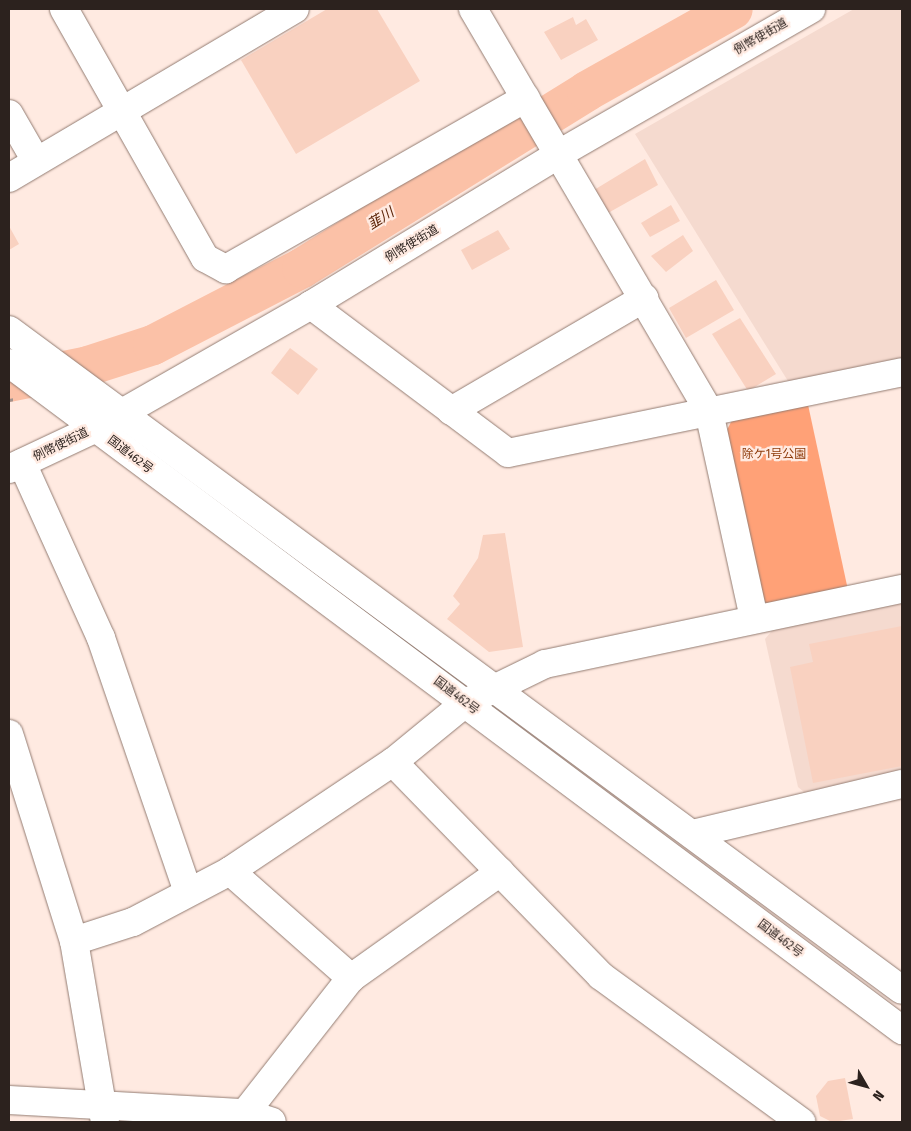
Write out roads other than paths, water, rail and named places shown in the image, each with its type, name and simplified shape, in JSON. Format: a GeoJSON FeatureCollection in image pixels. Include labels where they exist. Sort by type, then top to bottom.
{"type":"FeatureCollection","features":[{"type":"Feature","properties":{"kind":"main road"},"geometry":{"type":"LineString","coordinates":[[64,9],[124,110],[205,258],[226,270],[526,98]]}},
{"type":"Feature","properties":{"kind":"main road"},"geometry":{"type":"LineString","coordinates":[[9,178],[295,9]]}},
{"type":"Feature","properties":{"kind":"main road"},"geometry":{"type":"LineString","coordinates":[[473,9],[644,298],[709,412],[754,619]]}},
{"type":"Feature","properties":{"kind":"main road","name":"例幣使街道"},"geometry":{"type":"LineString","coordinates":[[15,466],[94,429],[311,305],[559,154],[810,9]]}},
{"type":"Feature","properties":{"kind":"main road"},"geometry":{"type":"LineString","coordinates":[[9,114],[36,161]]}},
{"type":"Feature","properties":{"kind":"main road"},"geometry":{"type":"LineString","coordinates":[[451,410],[644,298]]}},
{"type":"Feature","properties":{"kind":"main road"},"geometry":{"type":"LineString","coordinates":[[311,305],[508,453],[902,372]]}},
{"type":"Feature","properties":{"kind":"main road","name":"国道462号"},"geometry":{"type":"LineString","coordinates":[[16,347],[77,382],[118,414],[498,688],[902,990]]}},
{"type":"Feature","properties":{"kind":"main road","name":"国道462号"},"geometry":{"type":"LineString","coordinates":[[16,347],[40,387],[94,429],[902,1030]]}},
{"type":"Feature","properties":{"kind":"main road"},"geometry":{"type":"LineString","coordinates":[[15,466],[101,638],[188,892]]}},
{"type":"Feature","properties":{"kind":"main road"},"geometry":{"type":"LineString","coordinates":[[74,941],[133,922],[230,871],[393,762],[465,704],[545,664],[902,589]]}},
{"type":"Feature","properties":{"kind":"main road"},"geometry":{"type":"LineString","coordinates":[[9,734],[74,941],[104,1115]]}},
{"type":"Feature","properties":{"kind":"main road"},"geometry":{"type":"LineString","coordinates":[[393,762],[601,976],[801,1122]]}},
{"type":"Feature","properties":{"kind":"main road"},"geometry":{"type":"LineString","coordinates":[[692,834],[902,784]]}},
{"type":"Feature","properties":{"kind":"main road"},"geometry":{"type":"LineString","coordinates":[[230,871],[351,978]]}},
{"type":"Feature","properties":{"kind":"main road"},"geometry":{"type":"LineString","coordinates":[[245,1113],[351,978],[500,872]]}},
{"type":"Feature","properties":{"kind":"main road"},"geometry":{"type":"LineString","coordinates":[[9,1100],[104,1115],[245,1113],[272,1122]]}},
{"type":"Feature","properties":{"kind":"waterway","name":"韮川"},"geometry":{"type":"LineString","coordinates":[[9,382],[88,366],[153,345],[302,268],[587,91],[733,9]]}},
{"type":"Feature","properties":{"kind":"park label","name":"除ケ1号公園"},"geometry":{"type":"Point","coordinates":[774,455]}}]}
